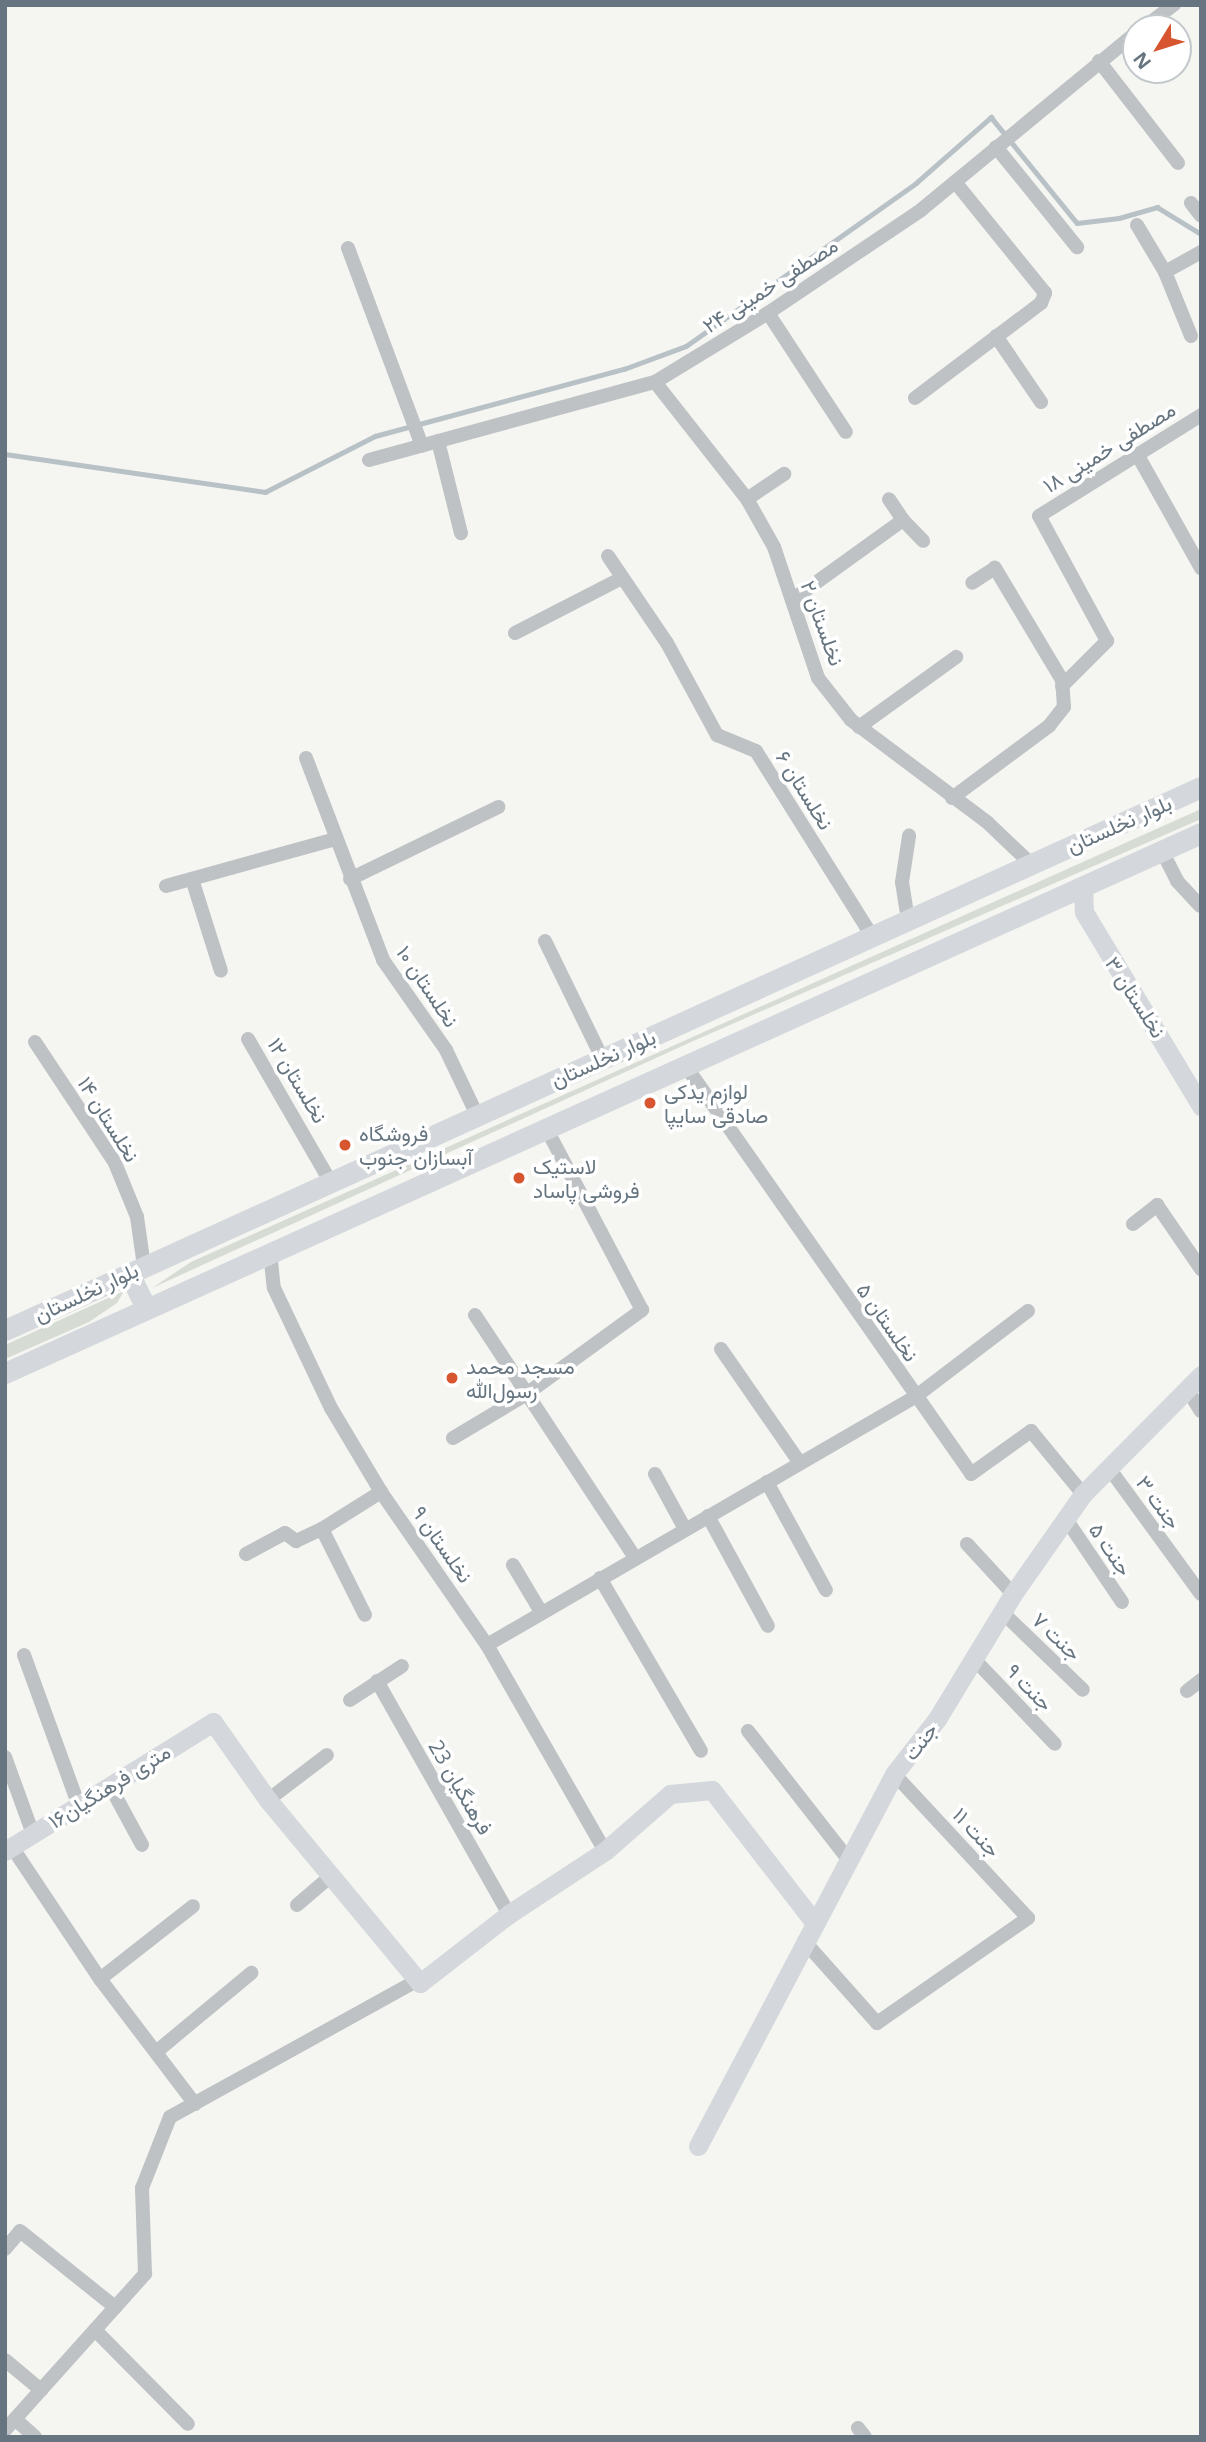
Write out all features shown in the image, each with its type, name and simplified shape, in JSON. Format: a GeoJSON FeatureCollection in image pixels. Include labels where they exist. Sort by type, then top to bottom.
{"type":"FeatureCollection","features":[{"type":"Feature","properties":{"kind":"main road","name":"بلوار نخلستان"},"geometry":{"type":"LineString","coordinates":[[5,1330],[1201,787]]}},
{"type":"Feature","properties":{"kind":"main road","name":"بلوار نخلستان"},"geometry":{"type":"LineString","coordinates":[[5,1373],[1201,833]]}},
{"type":"Feature","properties":{"kind":"main road"},"geometry":{"type":"LineString","coordinates":[[136,1269],[146,1308]]}},
{"type":"Feature","properties":{"kind":"street","name":"مصطفی خمینی ۲۴"},"geometry":{"type":"LineString","coordinates":[[369,460],[655,382],[768,313],[954,182],[1122,43]]}},
{"type":"Feature","properties":{"kind":"street"},"geometry":{"type":"LineString","coordinates":[[1098,61],[1178,163]]}},
{"type":"Feature","properties":{"kind":"street"},"geometry":{"type":"LineString","coordinates":[[996,147],[1077,247]]}},
{"type":"Feature","properties":{"kind":"street"},"geometry":{"type":"LineString","coordinates":[[915,398],[1041,303],[1045,293],[954,182]]}},
{"type":"Feature","properties":{"kind":"street"},"geometry":{"type":"LineString","coordinates":[[1191,203],[1201,216]]}},
{"type":"Feature","properties":{"kind":"street"},"geometry":{"type":"LineString","coordinates":[[1137,225],[1165,272],[1191,336]]}},
{"type":"Feature","properties":{"kind":"street"},"geometry":{"type":"LineString","coordinates":[[348,248],[422,446]]}},
{"type":"Feature","properties":{"kind":"street"},"geometry":{"type":"LineString","coordinates":[[1165,272],[1201,253]]}},
{"type":"Feature","properties":{"kind":"street"},"geometry":{"type":"LineString","coordinates":[[768,313],[846,432]]}},
{"type":"Feature","properties":{"kind":"street"},"geometry":{"type":"LineString","coordinates":[[996,336],[1041,402]]}},
{"type":"Feature","properties":{"kind":"street","name":"نخلستان ۲"},"geometry":{"type":"LineString","coordinates":[[655,382],[747,499],[774,547],[818,678],[859,727],[988,823],[1031,864]]}},
{"type":"Feature","properties":{"kind":"street","name":"مصطفی خمینی ۱۸"},"geometry":{"type":"LineString","coordinates":[[1062,686],[1107,640],[1039,516],[1201,415]]}},
{"type":"Feature","properties":{"kind":"street"},"geometry":{"type":"LineString","coordinates":[[438,441],[461,533]]}},
{"type":"Feature","properties":{"kind":"street"},"geometry":{"type":"LineString","coordinates":[[1138,454],[1201,568]]}},
{"type":"Feature","properties":{"kind":"street"},"geometry":{"type":"LineString","coordinates":[[747,499],[784,474]]}},
{"type":"Feature","properties":{"kind":"street"},"geometry":{"type":"LineString","coordinates":[[889,499],[902,520],[923,541]]}},
{"type":"Feature","properties":{"kind":"street"},"geometry":{"type":"LineString","coordinates":[[792,600],[902,520]]}},
{"type":"Feature","properties":{"kind":"street","name":"نخلستان ۶"},"geometry":{"type":"LineString","coordinates":[[608,556],[667,643],[717,734],[756,751],[873,936]]}},
{"type":"Feature","properties":{"kind":"street"},"geometry":{"type":"LineString","coordinates":[[952,798],[1049,726],[1064,707],[1062,686],[995,568],[972,583]]}},
{"type":"Feature","properties":{"kind":"street"},"geometry":{"type":"LineString","coordinates":[[515,633],[622,578]]}},
{"type":"Feature","properties":{"kind":"street"},"geometry":{"type":"LineString","coordinates":[[859,727],[956,657]]}},
{"type":"Feature","properties":{"kind":"street","name":"نخلستان ۱۰"},"geometry":{"type":"LineString","coordinates":[[306,758],[349,878],[383,960],[446,1050],[477,1115]]}},
{"type":"Feature","properties":{"kind":"street"},"geometry":{"type":"LineString","coordinates":[[349,878],[498,807]]}},
{"type":"Feature","properties":{"kind":"street"},"geometry":{"type":"LineString","coordinates":[[908,920],[902,882],[909,836]]}},
{"type":"Feature","properties":{"kind":"street"},"geometry":{"type":"LineString","coordinates":[[166,886],[335,839]]}},
{"type":"Feature","properties":{"kind":"street"},"geometry":{"type":"LineString","coordinates":[[1162,851],[1177,881],[1200,906]]}},
{"type":"Feature","properties":{"kind":"street"},"geometry":{"type":"LineString","coordinates":[[192,878],[221,971]]}},
{"type":"Feature","properties":{"kind":"street","name":"نخلستان ۳"},"geometry":{"type":"LineString","coordinates":[[1083,886],[1084,912],[1201,1106]]}},
{"type":"Feature","properties":{"kind":"street"},"geometry":{"type":"LineString","coordinates":[[545,942],[602,1058]]}},
{"type":"Feature","properties":{"kind":"street","name":"نخلستان ۱۲"},"geometry":{"type":"LineString","coordinates":[[248,1039],[330,1181]]}},
{"type":"Feature","properties":{"kind":"street","name":"نخلستان ۱۴"},"geometry":{"type":"LineString","coordinates":[[35,1042],[115,1164],[137,1217],[136,1269]]}},
{"type":"Feature","properties":{"kind":"street","name":"نخلستان ۵"},"geometry":{"type":"LineString","coordinates":[[685,1065],[971,1474],[1031,1431],[1083,1494]]}},
{"type":"Feature","properties":{"kind":"street"},"geometry":{"type":"LineString","coordinates":[[453,1438],[525,1395],[642,1310],[546,1128]]}},
{"type":"Feature","properties":{"kind":"street"},"geometry":{"type":"LineString","coordinates":[[1133,1224],[1157,1205],[1201,1269]]}},
{"type":"Feature","properties":{"kind":"street","name":"نخلستان ۹"},"geometry":{"type":"LineString","coordinates":[[270,1252],[274,1288],[331,1408],[381,1492],[488,1645],[605,1851]]}},
{"type":"Feature","properties":{"kind":"street"},"geometry":{"type":"LineString","coordinates":[[488,1645],[915,1397],[1028,1311]]}},
{"type":"Feature","properties":{"kind":"street"},"geometry":{"type":"LineString","coordinates":[[475,1315],[515,1373],[525,1395],[635,1558]]}},
{"type":"Feature","properties":{"kind":"street"},"geometry":{"type":"LineString","coordinates":[[721,1349],[800,1464]]}},
{"type":"Feature","properties":{"kind":"street"},"geometry":{"type":"LineString","coordinates":[[1194,1382],[1201,1411]]}},
{"type":"Feature","properties":{"kind":"street","name":"جنت"},"geometry":{"type":"LineString","coordinates":[[698,2146],[894,1774],[937,1719],[1013,1594],[1083,1494],[1194,1382]]}},
{"type":"Feature","properties":{"kind":"street","name":"جنت ۳"},"geometry":{"type":"LineString","coordinates":[[1109,1468],[1201,1594]]}},
{"type":"Feature","properties":{"kind":"street"},"geometry":{"type":"LineString","coordinates":[[655,1475],[685,1529]]}},
{"type":"Feature","properties":{"kind":"street"},"geometry":{"type":"LineString","coordinates":[[767,1482],[826,1590]]}},
{"type":"Feature","properties":{"kind":"street"},"geometry":{"type":"LineString","coordinates":[[246,1554],[285,1533],[296,1541],[322,1529],[381,1492]]}},
{"type":"Feature","properties":{"kind":"street"},"geometry":{"type":"LineString","coordinates":[[708,1516],[768,1626]]}},
{"type":"Feature","properties":{"kind":"street","name":"جنت ۵"},"geometry":{"type":"LineString","coordinates":[[1066,1520],[1122,1602]]}},
{"type":"Feature","properties":{"kind":"street"},"geometry":{"type":"LineString","coordinates":[[322,1529],[365,1615]]}},
{"type":"Feature","properties":{"kind":"street"},"geometry":{"type":"LineString","coordinates":[[967,1544],[1013,1594]]}},
{"type":"Feature","properties":{"kind":"street"},"geometry":{"type":"LineString","coordinates":[[513,1565],[541,1612]]}},
{"type":"Feature","properties":{"kind":"street"},"geometry":{"type":"LineString","coordinates":[[600,1578],[701,1751]]}},
{"type":"Feature","properties":{"kind":"street","name":"جنت ۷"},"geometry":{"type":"LineString","coordinates":[[1002,1612],[1083,1690]]}},
{"type":"Feature","properties":{"kind":"street"},"geometry":{"type":"LineString","coordinates":[[24,1654],[79,1806]]}},
{"type":"Feature","properties":{"kind":"street","name":"جنت ۹"},"geometry":{"type":"LineString","coordinates":[[974,1659],[1055,1744]]}},
{"type":"Feature","properties":{"kind":"street"},"geometry":{"type":"LineString","coordinates":[[350,1700],[402,1666]]}},
{"type":"Feature","properties":{"kind":"street"},"geometry":{"type":"LineString","coordinates":[[1187,1691],[1201,1680]]}},
{"type":"Feature","properties":{"kind":"street","name":"فرهنگیان 23"},"geometry":{"type":"LineString","coordinates":[[377,1681],[509,1914]]}},
{"type":"Feature","properties":{"kind":"street","name":"۱۶متری فرهنگیان"},"geometry":{"type":"LineString","coordinates":[[9,1849],[213,1721],[268,1800]]}},
{"type":"Feature","properties":{"kind":"street"},"geometry":{"type":"LineString","coordinates":[[748,1731],[848,1859]]}},
{"type":"Feature","properties":{"kind":"street"},"geometry":{"type":"LineString","coordinates":[[327,1755],[268,1800],[418,1980]]}},
{"type":"Feature","properties":{"kind":"street"},"geometry":{"type":"LineString","coordinates":[[5,1757],[33,1834]]}},
{"type":"Feature","properties":{"kind":"street","name":"جنت ۱۱"},"geometry":{"type":"LineString","coordinates":[[804,1941],[877,2023],[1028,1918],[894,1774]]}},
{"type":"Feature","properties":{"kind":"street"},"geometry":{"type":"LineString","coordinates":[[110,1786],[142,1845]]}},
{"type":"Feature","properties":{"kind":"street"},"geometry":{"type":"LineString","coordinates":[[34,2437],[10,2424],[145,2274],[142,2188],[170,2117],[418,1980],[509,1914],[605,1851],[670,1794],[712,1790],[814,1922]]}},
{"type":"Feature","properties":{"kind":"street"},"geometry":{"type":"LineString","coordinates":[[9,1849],[100,1979],[195,2104]]}},
{"type":"Feature","properties":{"kind":"street"},"geometry":{"type":"LineString","coordinates":[[297,1905],[331,1876]]}},
{"type":"Feature","properties":{"kind":"street"},"geometry":{"type":"LineString","coordinates":[[100,1979],[193,1906]]}},
{"type":"Feature","properties":{"kind":"street"},"geometry":{"type":"LineString","coordinates":[[156,2052],[251,1973]]}},
{"type":"Feature","properties":{"kind":"street"},"geometry":{"type":"LineString","coordinates":[[5,2249],[20,2231],[115,2307]]}},
{"type":"Feature","properties":{"kind":"street"},"geometry":{"type":"LineString","coordinates":[[94,2330],[188,2424]]}},
{"type":"Feature","properties":{"kind":"street"},"geometry":{"type":"LineString","coordinates":[[5,2360],[41,2390]]}},
{"type":"Feature","properties":{"kind":"shaded area"},"geometry":{"type":"Polygon","coordinates":[[[1201,809],[1201,819],[691,1042],[152,1288],[191,1262],[1201,809]]]}},
{"type":"Feature","properties":{"kind":"shaded area"},"geometry":{"type":"Polygon","coordinates":[[[124,1291],[117,1303],[89,1322],[5,1359],[5,1345],[124,1291]]]}},
{"type":"Feature","properties":{"kind":"waterway"},"geometry":{"type":"LineString","coordinates":[[5,454],[265,492],[375,436],[624,369],[686,346],[916,183],[991,117],[1077,223],[1119,218],[1157,207],[1201,234]]}},
{"type":"Feature","properties":{"kind":"place","name":"لوازم یدکی صادقی سایپا"},"geometry":{"type":"Point","coordinates":[650,1103]}},
{"type":"Feature","properties":{"kind":"place","name":"فروشگاه آبسازان جنوب"},"geometry":{"type":"Point","coordinates":[345,1145]}},
{"type":"Feature","properties":{"kind":"place","name":"لاستیک فروشی پاساد"},"geometry":{"type":"Point","coordinates":[519,1178]}},
{"type":"Feature","properties":{"kind":"place","name":"مسجد محمد رسول‌الله"},"geometry":{"type":"Point","coordinates":[452,1378]}}]}
